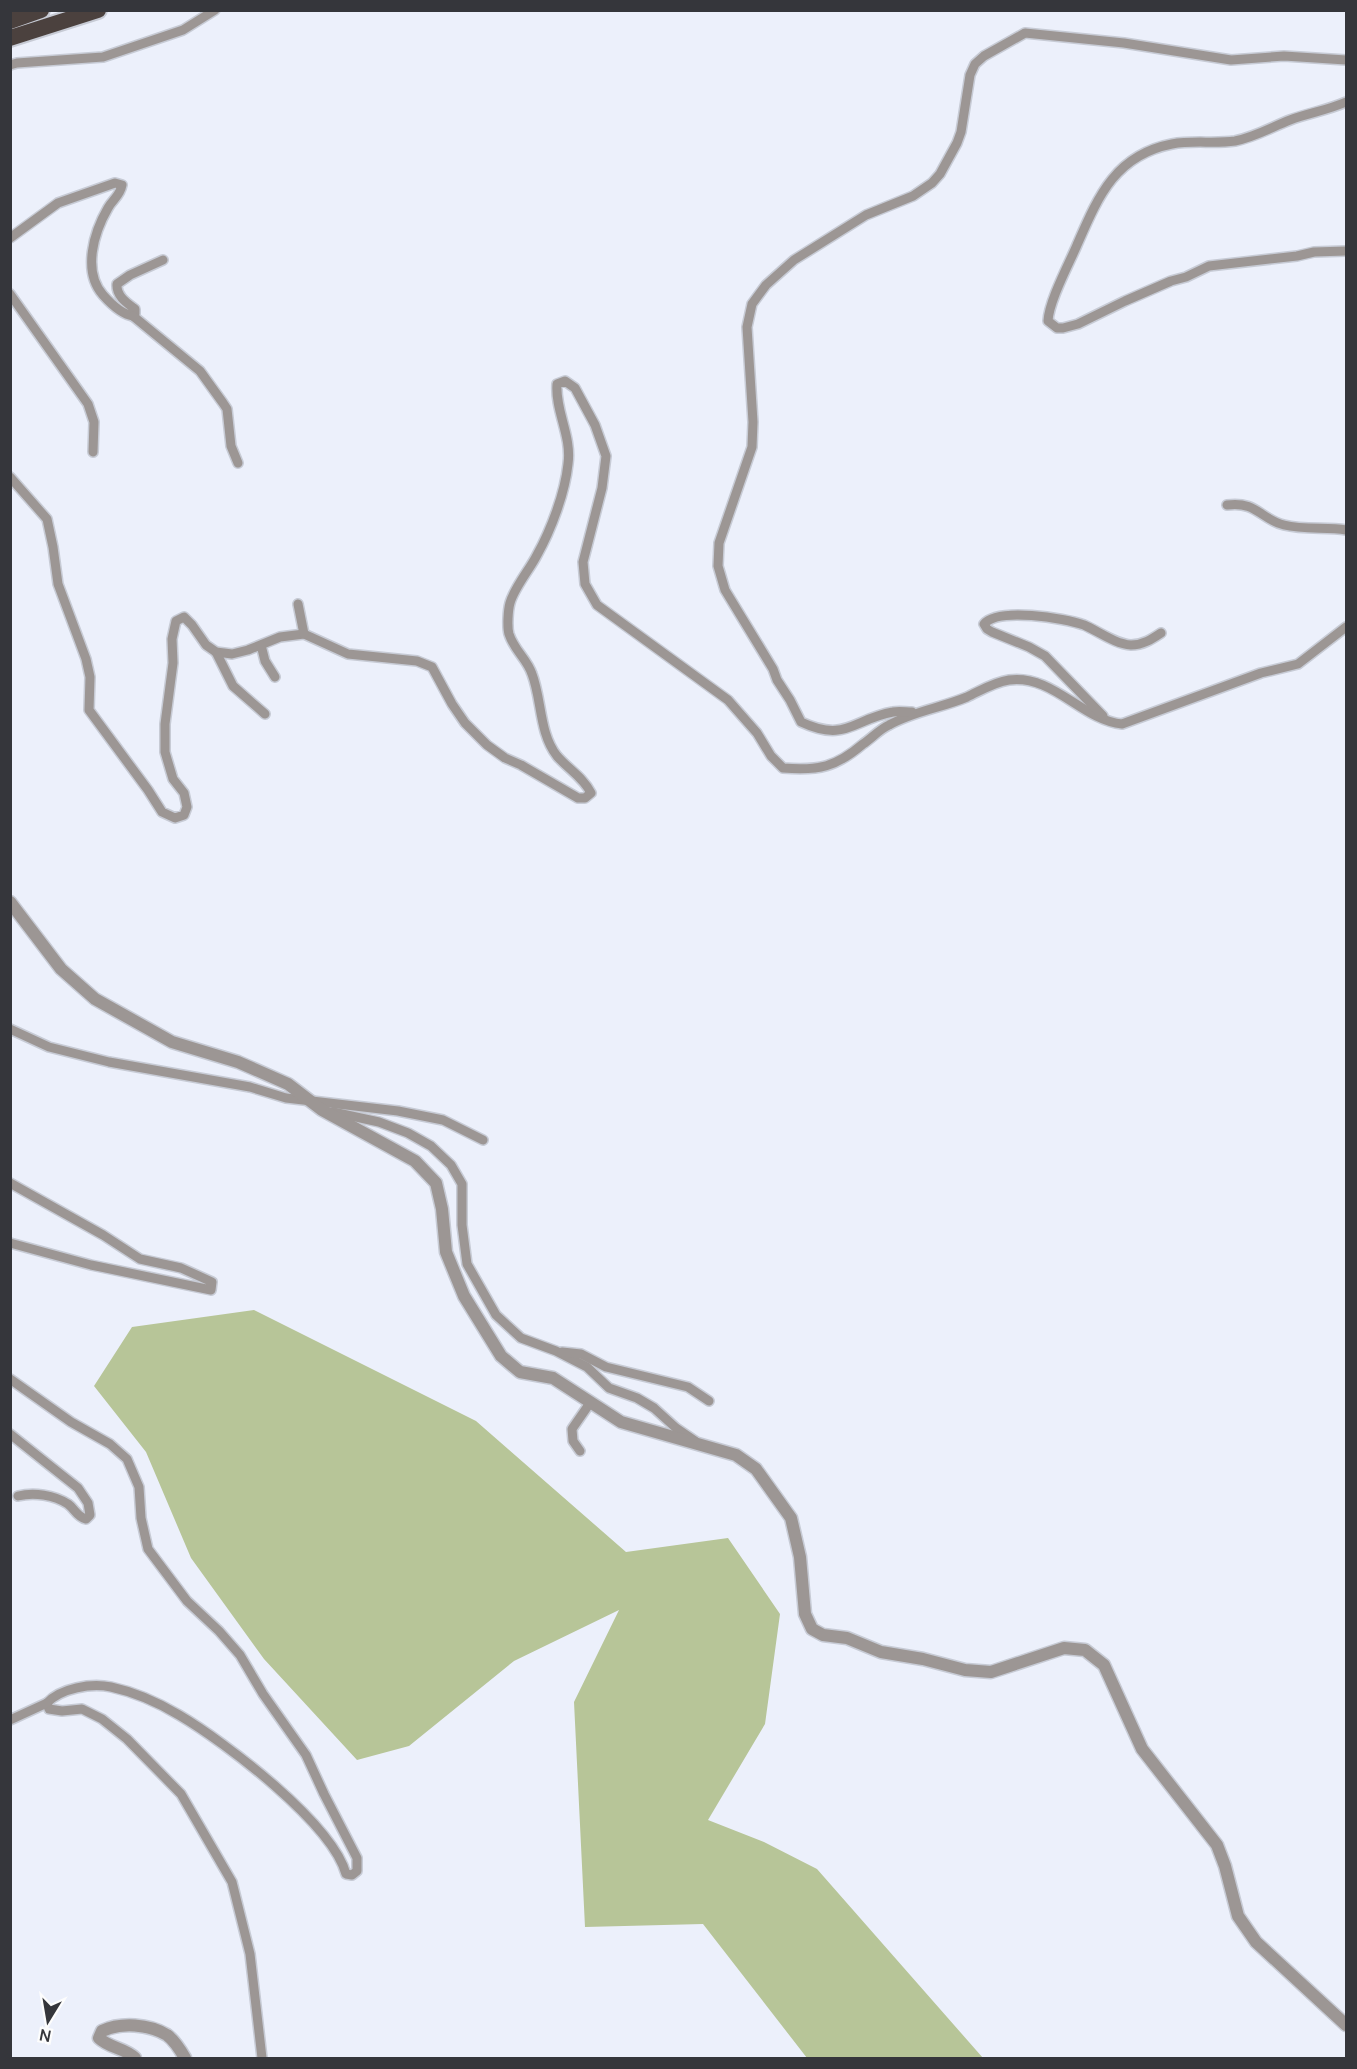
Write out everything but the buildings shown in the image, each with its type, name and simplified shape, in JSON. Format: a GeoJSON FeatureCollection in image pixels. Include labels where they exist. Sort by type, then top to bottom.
{"type":"FeatureCollection","features":[{"type":"Feature","properties":{"kind":"highway"},"geometry":{"type":"LineString","coordinates":[[10,21],[41,10]]}},
{"type":"Feature","properties":{"kind":"highway"},"geometry":{"type":"LineString","coordinates":[[10,38],[98,10]]}},
{"type":"Feature","properties":{"kind":"street"},"geometry":{"type":"LineString","coordinates":[[10,65],[103,57],[183,30],[215,10]]}},
{"type":"Feature","properties":{"kind":"street"},"geometry":{"type":"LineString","coordinates":[[915,712],[893,712],[847,729],[812,727],[801,722],[773,669],[725,590],[718,566],[719,543],[752,447],[753,422],[747,338],[748,315],[752,304],[766,285],[794,260],[866,215],[913,196],[932,183],[940,174],[961,132],[970,75],[975,64],[984,56],[1025,33],[1124,43],[1231,60],[1284,56],[1347,60]]}},
{"type":"Feature","properties":{"kind":"street"},"geometry":{"type":"LineString","coordinates":[[1347,102],[1292,119],[1249,138],[1218,143],[1171,144],[1137,156],[1128,162],[1116,172],[1091,214],[1056,292],[1048,321],[1057,328],[1072,327],[1125,301],[1212,265],[1297,256],[1314,252],[1347,251]]}},
{"type":"Feature","properties":{"kind":"street"},"geometry":{"type":"LineString","coordinates":[[10,238],[58,203],[115,183],[122,185],[121,193],[109,205],[100,224],[92,255],[92,271],[100,291],[112,304],[129,316],[133,316],[200,371],[227,409],[231,446],[237,463]]}},
{"type":"Feature","properties":{"kind":"street"},"geometry":{"type":"LineString","coordinates":[[133,316],[135,309],[122,299],[117,290],[117,284],[130,275],[163,260]]}},
{"type":"Feature","properties":{"kind":"street"},"geometry":{"type":"LineString","coordinates":[[10,294],[88,404],[94,422],[93,452]]}},
{"type":"Feature","properties":{"kind":"street"},"geometry":{"type":"LineString","coordinates":[[10,477],[47,519],[57,584],[86,659],[90,677],[89,710],[162,812],[175,818],[184,815],[187,807],[184,793],[173,779],[165,752],[165,724],[173,663],[172,639],[176,621],[184,617],[206,645],[216,652],[232,654],[280,637],[304,634],[348,654],[417,661],[432,667],[465,723],[487,745],[505,758],[578,798],[585,798],[591,793],[586,783],[557,756],[545,735],[541,702],[531,671],[515,648],[508,632],[510,602],[538,554],[559,502],[568,464],[567,432],[557,395],[558,384],[565,381],[575,388],[595,425],[606,456],[602,488],[583,562],[585,584],[597,605],[728,700],[783,768],[816,770],[846,758],[886,726],[915,712],[964,698],[1008,680],[1026,680],[1067,697],[1109,722],[1122,724],[1261,673],[1299,664],[1347,627]]}},
{"type":"Feature","properties":{"kind":"street"},"geometry":{"type":"LineString","coordinates":[[1227,505],[1250,506],[1287,526],[1347,530]]}},
{"type":"Feature","properties":{"kind":"street"},"geometry":{"type":"LineString","coordinates":[[298,604],[304,634]]}},
{"type":"Feature","properties":{"kind":"street"},"geometry":{"type":"LineString","coordinates":[[1109,722],[1050,660],[1035,650],[992,632],[984,624],[988,619],[1012,614],[1048,617],[1078,623],[1128,645],[1146,642],[1161,633]]}},
{"type":"Feature","properties":{"kind":"street"},"geometry":{"type":"LineString","coordinates":[[261,645],[265,661],[275,677]]}},
{"type":"Feature","properties":{"kind":"street"},"geometry":{"type":"LineString","coordinates":[[216,652],[233,686],[265,714]]}},
{"type":"Feature","properties":{"kind":"street"},"geometry":{"type":"LineString","coordinates":[[10,902],[61,969],[95,999],[172,1042],[238,1062],[288,1083],[322,1110],[415,1161],[436,1184],[442,1209],[446,1252],[464,1296],[501,1356],[520,1372],[553,1378],[621,1422],[736,1455],[756,1469],[791,1518],[800,1557],[805,1614],[812,1629],[823,1635],[847,1638],[881,1652],[923,1659],[965,1670],[991,1672],[1064,1648],[1085,1650],[1104,1665],[1142,1749],[1217,1845],[1238,1916],[1256,1942],[1347,2025]]}},
{"type":"Feature","properties":{"kind":"street"},"geometry":{"type":"LineString","coordinates":[[10,1029],[50,1047],[109,1062],[250,1087],[286,1098],[398,1111],[443,1120],[483,1140]]}},
{"type":"Feature","properties":{"kind":"street"},"geometry":{"type":"LineString","coordinates":[[322,1110],[379,1122],[408,1133],[431,1146],[451,1165],[462,1184],[462,1225],[467,1264],[496,1315],[521,1338],[556,1351],[587,1367],[609,1388],[637,1398],[654,1408],[676,1428],[700,1444]]}},
{"type":"Feature","properties":{"kind":"street"},"geometry":{"type":"LineString","coordinates":[[10,1184],[103,1235],[140,1259],[181,1268],[203,1277],[212,1282],[211,1290],[90,1265],[10,1243]]}},
{"type":"Feature","properties":{"kind":"street"},"geometry":{"type":"LineString","coordinates":[[556,1351],[581,1354],[606,1367],[688,1387],[709,1401]]}},
{"type":"Feature","properties":{"kind":"street"},"geometry":{"type":"LineString","coordinates":[[10,1379],[71,1422],[110,1444],[127,1459],[139,1486],[141,1518],[148,1549],[188,1601],[240,1655],[263,1694],[306,1755],[357,1858],[357,1871],[352,1875],[346,1874],[344,1864],[333,1848],[310,1820],[274,1784],[240,1757],[179,1715],[143,1698],[109,1686],[88,1687],[55,1695],[47,1703],[10,1720]]}},
{"type":"Feature","properties":{"kind":"street"},"geometry":{"type":"LineString","coordinates":[[580,1451],[573,1441],[572,1429],[590,1403]]}},
{"type":"Feature","properties":{"kind":"street"},"geometry":{"type":"LineString","coordinates":[[10,1434],[82,1492],[91,1509],[90,1515],[86,1519],[81,1518],[68,1504],[47,1496],[30,1494],[18,1496]]}},
{"type":"Feature","properties":{"kind":"street"},"geometry":{"type":"LineString","coordinates":[[47,1703],[49,1709],[62,1711],[82,1709],[102,1719],[128,1739],[181,1794],[232,1882],[250,1953],[262,2058]]}},
{"type":"Feature","properties":{"kind":"street"},"geometry":{"type":"LineString","coordinates":[[135,2058],[119,2048],[106,2044],[99,2038],[102,2031],[110,2027],[128,2025],[148,2027],[169,2036],[185,2058]]}},
{"type":"Feature","properties":{"kind":"green space"},"geometry":{"type":"Polygon","coordinates":[[[254,1310],[476,1421],[626,1552],[728,1538],[780,1614],[765,1724],[708,1820],[764,1842],[817,1869],[983,2058],[807,2058],[703,1924],[585,1927],[574,1702],[619,1610],[514,1661],[409,1746],[357,1760],[264,1659],[191,1558],[146,1452],[94,1386],[132,1327],[254,1310]]]}}]}
